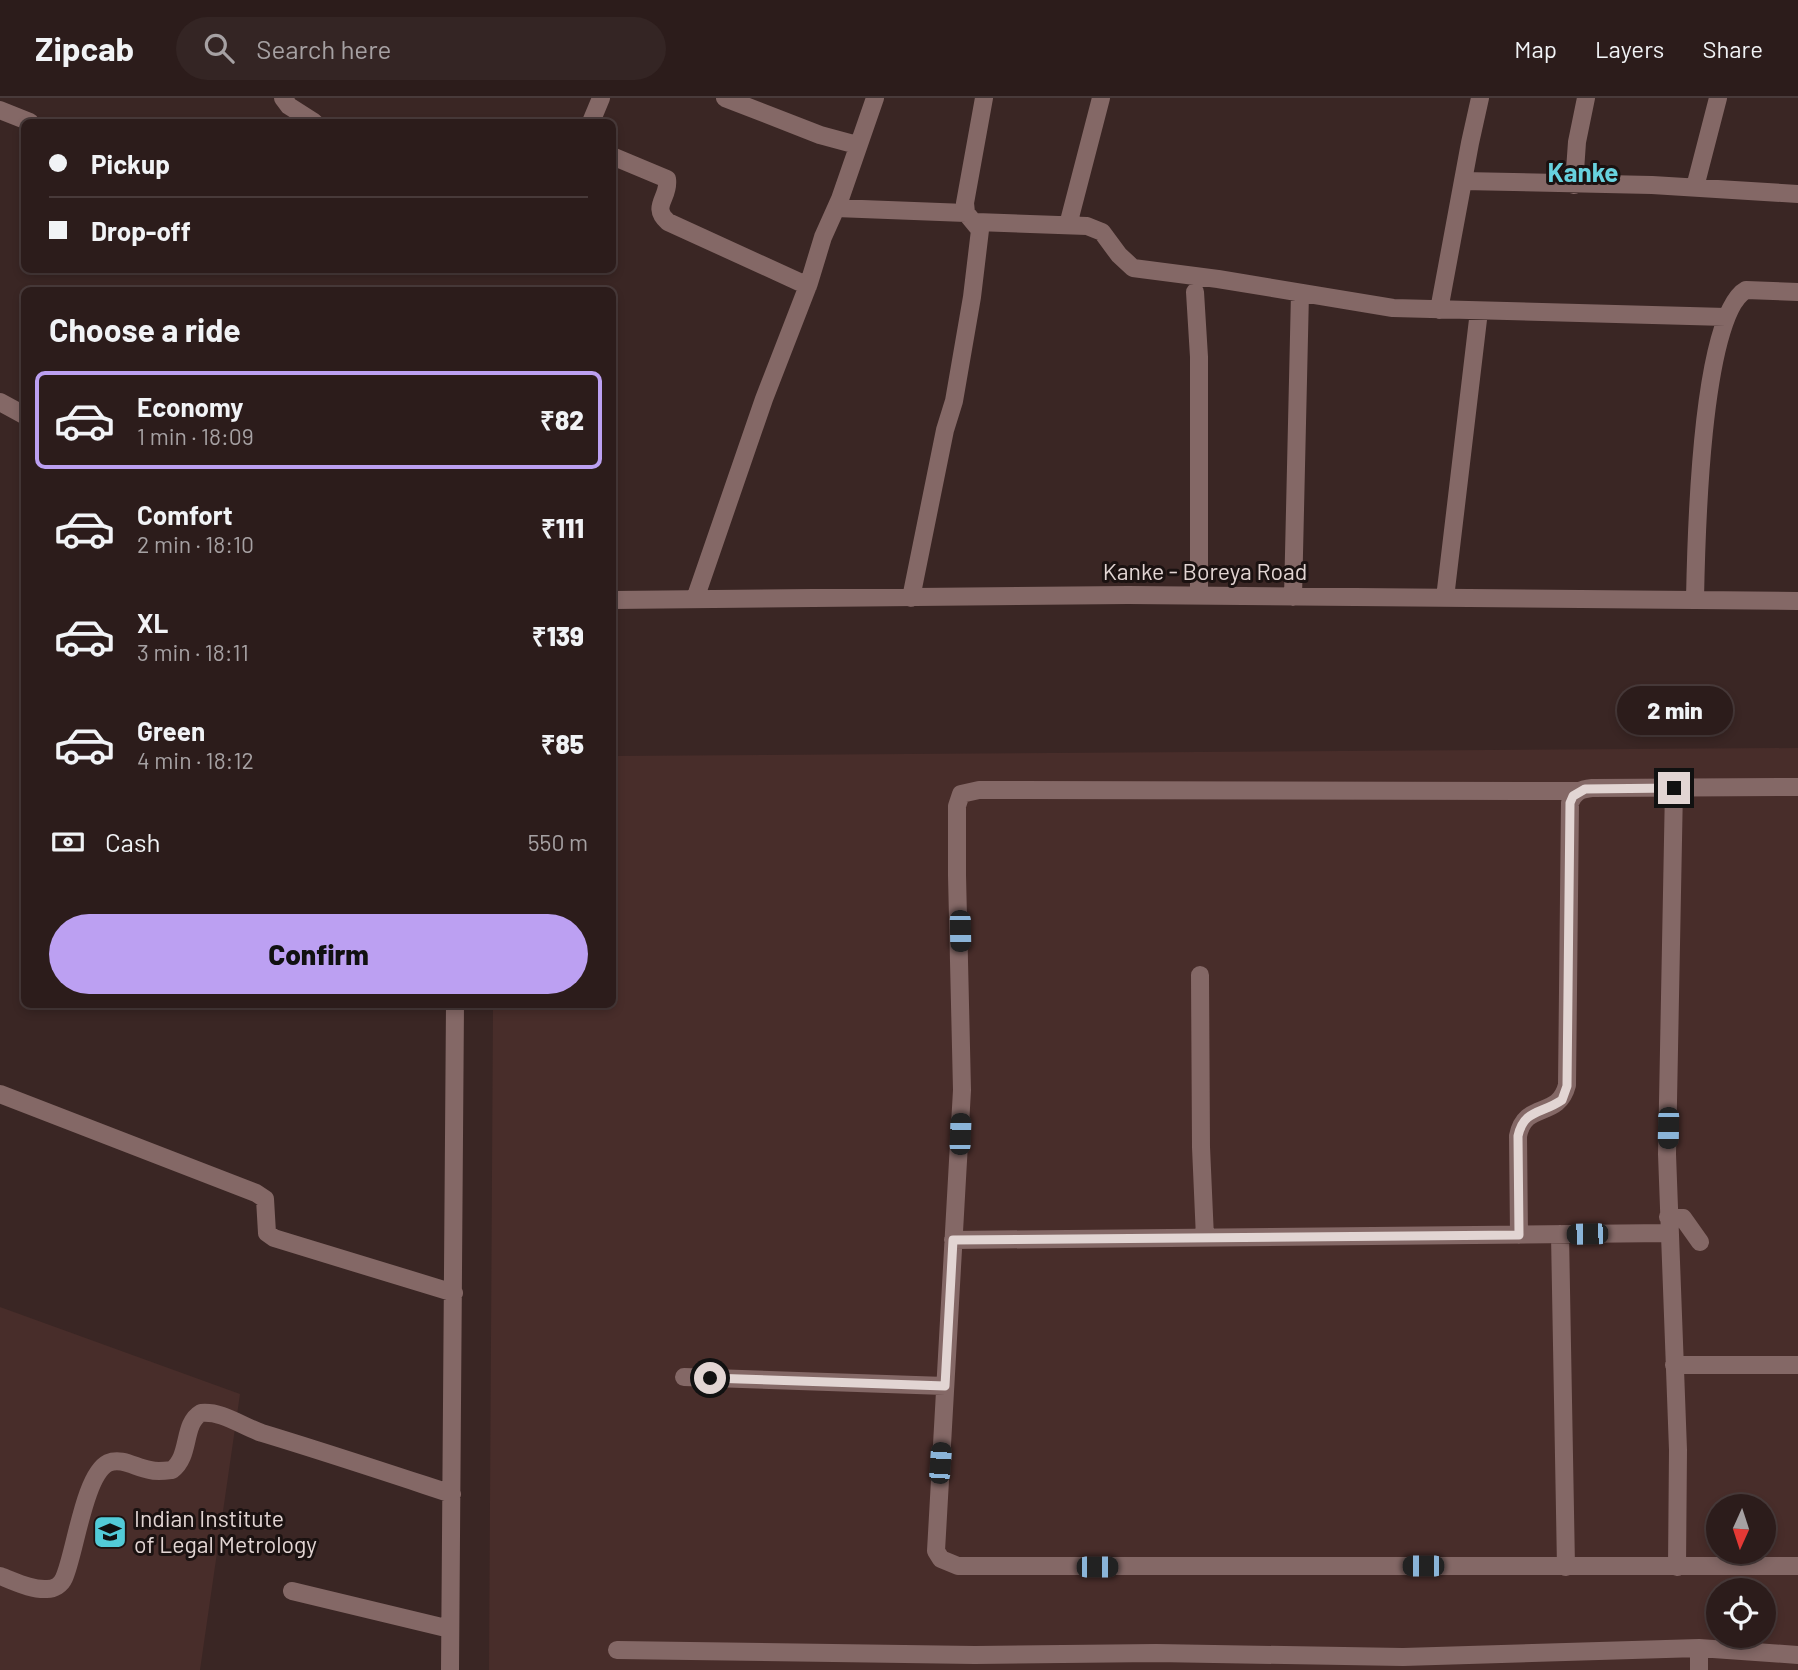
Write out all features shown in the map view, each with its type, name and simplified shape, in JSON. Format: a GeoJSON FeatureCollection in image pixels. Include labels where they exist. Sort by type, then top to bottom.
{"type":"FeatureCollection","features":[{"type":"Feature","properties":{"kind":"street"},"geometry":{"type":"LineString","coordinates":[[283,98],[289,106],[309,119]]}},
{"type":"Feature","properties":{"kind":"street"},"geometry":{"type":"LineString","coordinates":[[592,119],[601,98]]}},
{"type":"Feature","properties":{"kind":"street"},"geometry":{"type":"LineString","coordinates":[[725,98],[820,135],[857,145]]}},
{"type":"Feature","properties":{"kind":"street"},"geometry":{"type":"LineString","coordinates":[[695,599],[764,399],[808,286],[823,237],[875,98]]}},
{"type":"Feature","properties":{"kind":"street"},"geometry":{"type":"LineString","coordinates":[[911,598],[961,365],[980,235],[964,202],[984,98]]}},
{"type":"Feature","properties":{"kind":"street"},"geometry":{"type":"LineString","coordinates":[[1068,225],[1101,98]]}},
{"type":"Feature","properties":{"kind":"street"},"geometry":{"type":"LineString","coordinates":[[1439,310],[1480,98]]}},
{"type":"Feature","properties":{"kind":"street"},"geometry":{"type":"LineString","coordinates":[[1574,184],[1577,142],[1586,98]]}},
{"type":"Feature","properties":{"kind":"street"},"geometry":{"type":"LineString","coordinates":[[1695,187],[1718,98]]}},
{"type":"Feature","properties":{"kind":"street"},"geometry":{"type":"LineString","coordinates":[[0,110],[22,119]]}},
{"type":"Feature","properties":{"kind":"street"},"geometry":{"type":"LineString","coordinates":[[616,158],[667,179],[668,185],[660,211],[668,222],[808,286]]}},
{"type":"Feature","properties":{"kind":"street"},"geometry":{"type":"LineString","coordinates":[[1463,181],[1695,187],[1798,194]]}},
{"type":"Feature","properties":{"kind":"street"},"geometry":{"type":"LineString","coordinates":[[836,208],[1087,226],[1102,232],[1119,255],[1133,268],[1393,307],[1479,312],[1726,317]]}},
{"type":"Feature","properties":{"kind":"street"},"geometry":{"type":"LineString","coordinates":[[1695,600],[1698,479],[1719,341],[1726,317],[1735,300],[1746,290],[1798,292]]}},
{"type":"Feature","properties":{"kind":"street"},"geometry":{"type":"LineString","coordinates":[[1195,292],[1199,357],[1199,596]]}},
{"type":"Feature","properties":{"kind":"street"},"geometry":{"type":"LineString","coordinates":[[1293,597],[1300,293]]}},
{"type":"Feature","properties":{"kind":"street"},"geometry":{"type":"LineString","coordinates":[[1445,598],[1479,312]]}},
{"type":"Feature","properties":{"kind":"street"},"geometry":{"type":"LineString","coordinates":[[0,402],[21,413]]}},
{"type":"Feature","properties":{"kind":"street","name":"Kanke - Boreya Road"},"geometry":{"type":"LineString","coordinates":[[616,600],[1199,596],[1798,601]]}},
{"type":"Feature","properties":{"kind":"street"},"geometry":{"type":"LineString","coordinates":[[1798,787],[1592,788],[1578,791],[979,790],[961,794],[957,806],[957,875],[962,1090],[935,1540],[936,1551],[941,1559],[958,1566],[1798,1566]]}},
{"type":"Feature","properties":{"kind":"street"},"geometry":{"type":"LineString","coordinates":[[1674,788],[1667,1154],[1678,1450],[1677,1567]]}},
{"type":"Feature","properties":{"kind":"street"},"geometry":{"type":"LineString","coordinates":[[1519,1235],[1520,1125],[1529,1115],[1562,1100],[1567,1086],[1570,803],[1578,791]]}},
{"type":"Feature","properties":{"kind":"street"},"geometry":{"type":"LineString","coordinates":[[1200,975],[1201,1147],[1205,1238]]}},
{"type":"Feature","properties":{"kind":"street"},"geometry":{"type":"LineString","coordinates":[[450,1670],[455,1008]]}},
{"type":"Feature","properties":{"kind":"street"},"geometry":{"type":"LineString","coordinates":[[0,1094],[257,1193],[265,1199],[266,1230],[270,1236],[454,1293]]}},
{"type":"Feature","properties":{"kind":"street"},"geometry":{"type":"LineString","coordinates":[[953,1240],[1560,1234],[1668,1225],[1682,1218],[1700,1242]]}},
{"type":"Feature","properties":{"kind":"street"},"geometry":{"type":"LineString","coordinates":[[1560,1234],[1566,1567]]}},
{"type":"Feature","properties":{"kind":"street"},"geometry":{"type":"LineString","coordinates":[[1674,1365],[1798,1365]]}},
{"type":"Feature","properties":{"kind":"street"},"geometry":{"type":"LineString","coordinates":[[684,1377],[945,1386]]}},
{"type":"Feature","properties":{"kind":"street"},"geometry":{"type":"LineString","coordinates":[[0,1576],[35,1588],[47,1590],[56,1587],[64,1580],[88,1498],[101,1468],[119,1461],[150,1470],[172,1469],[182,1460],[193,1421],[201,1413],[216,1413],[258,1432],[344,1457],[452,1494]]}},
{"type":"Feature","properties":{"kind":"street"},"geometry":{"type":"LineString","coordinates":[[292,1591],[450,1629]]}},
{"type":"Feature","properties":{"kind":"street"},"geometry":{"type":"LineString","coordinates":[[617,1650],[974,1662],[1403,1657],[1699,1648],[1798,1654]]}},
{"type":"Feature","properties":{"kind":"street"},"geometry":{"type":"LineString","coordinates":[[1699,1648],[1699,1670]]}},
{"type":"Feature","properties":{"kind":"shaded area"},"geometry":{"type":"Polygon","coordinates":[[[1798,748],[1798,1670],[489,1670],[493,1008],[616,1008],[616,756],[1798,748]]]}},
{"type":"Feature","properties":{"kind":"shaded area","name":"Indian Institute of Legal Metrology"},"geometry":{"type":"Polygon","coordinates":[[[0,1307],[240,1394],[200,1670],[0,1670],[0,1307]]]}},
{"type":"Feature","properties":{"kind":"place","name":"Indian Institute of Legal Metrology"},"geometry":{"type":"Point","coordinates":[110,1532]}},
{"type":"Feature","properties":{"kind":"district","name":"Kanke"},"geometry":{"type":"Point","coordinates":[1583,173]}},
{"type":"Feature","properties":{"kind":"route"},"geometry":{"type":"LineString","coordinates":[[710,1378],[945,1386],[953,1240],[1519,1235],[1520,1125],[1529,1115],[1562,1100],[1567,1086],[1570,803],[1578,791],[1585,789],[1674,788]]}}]}
